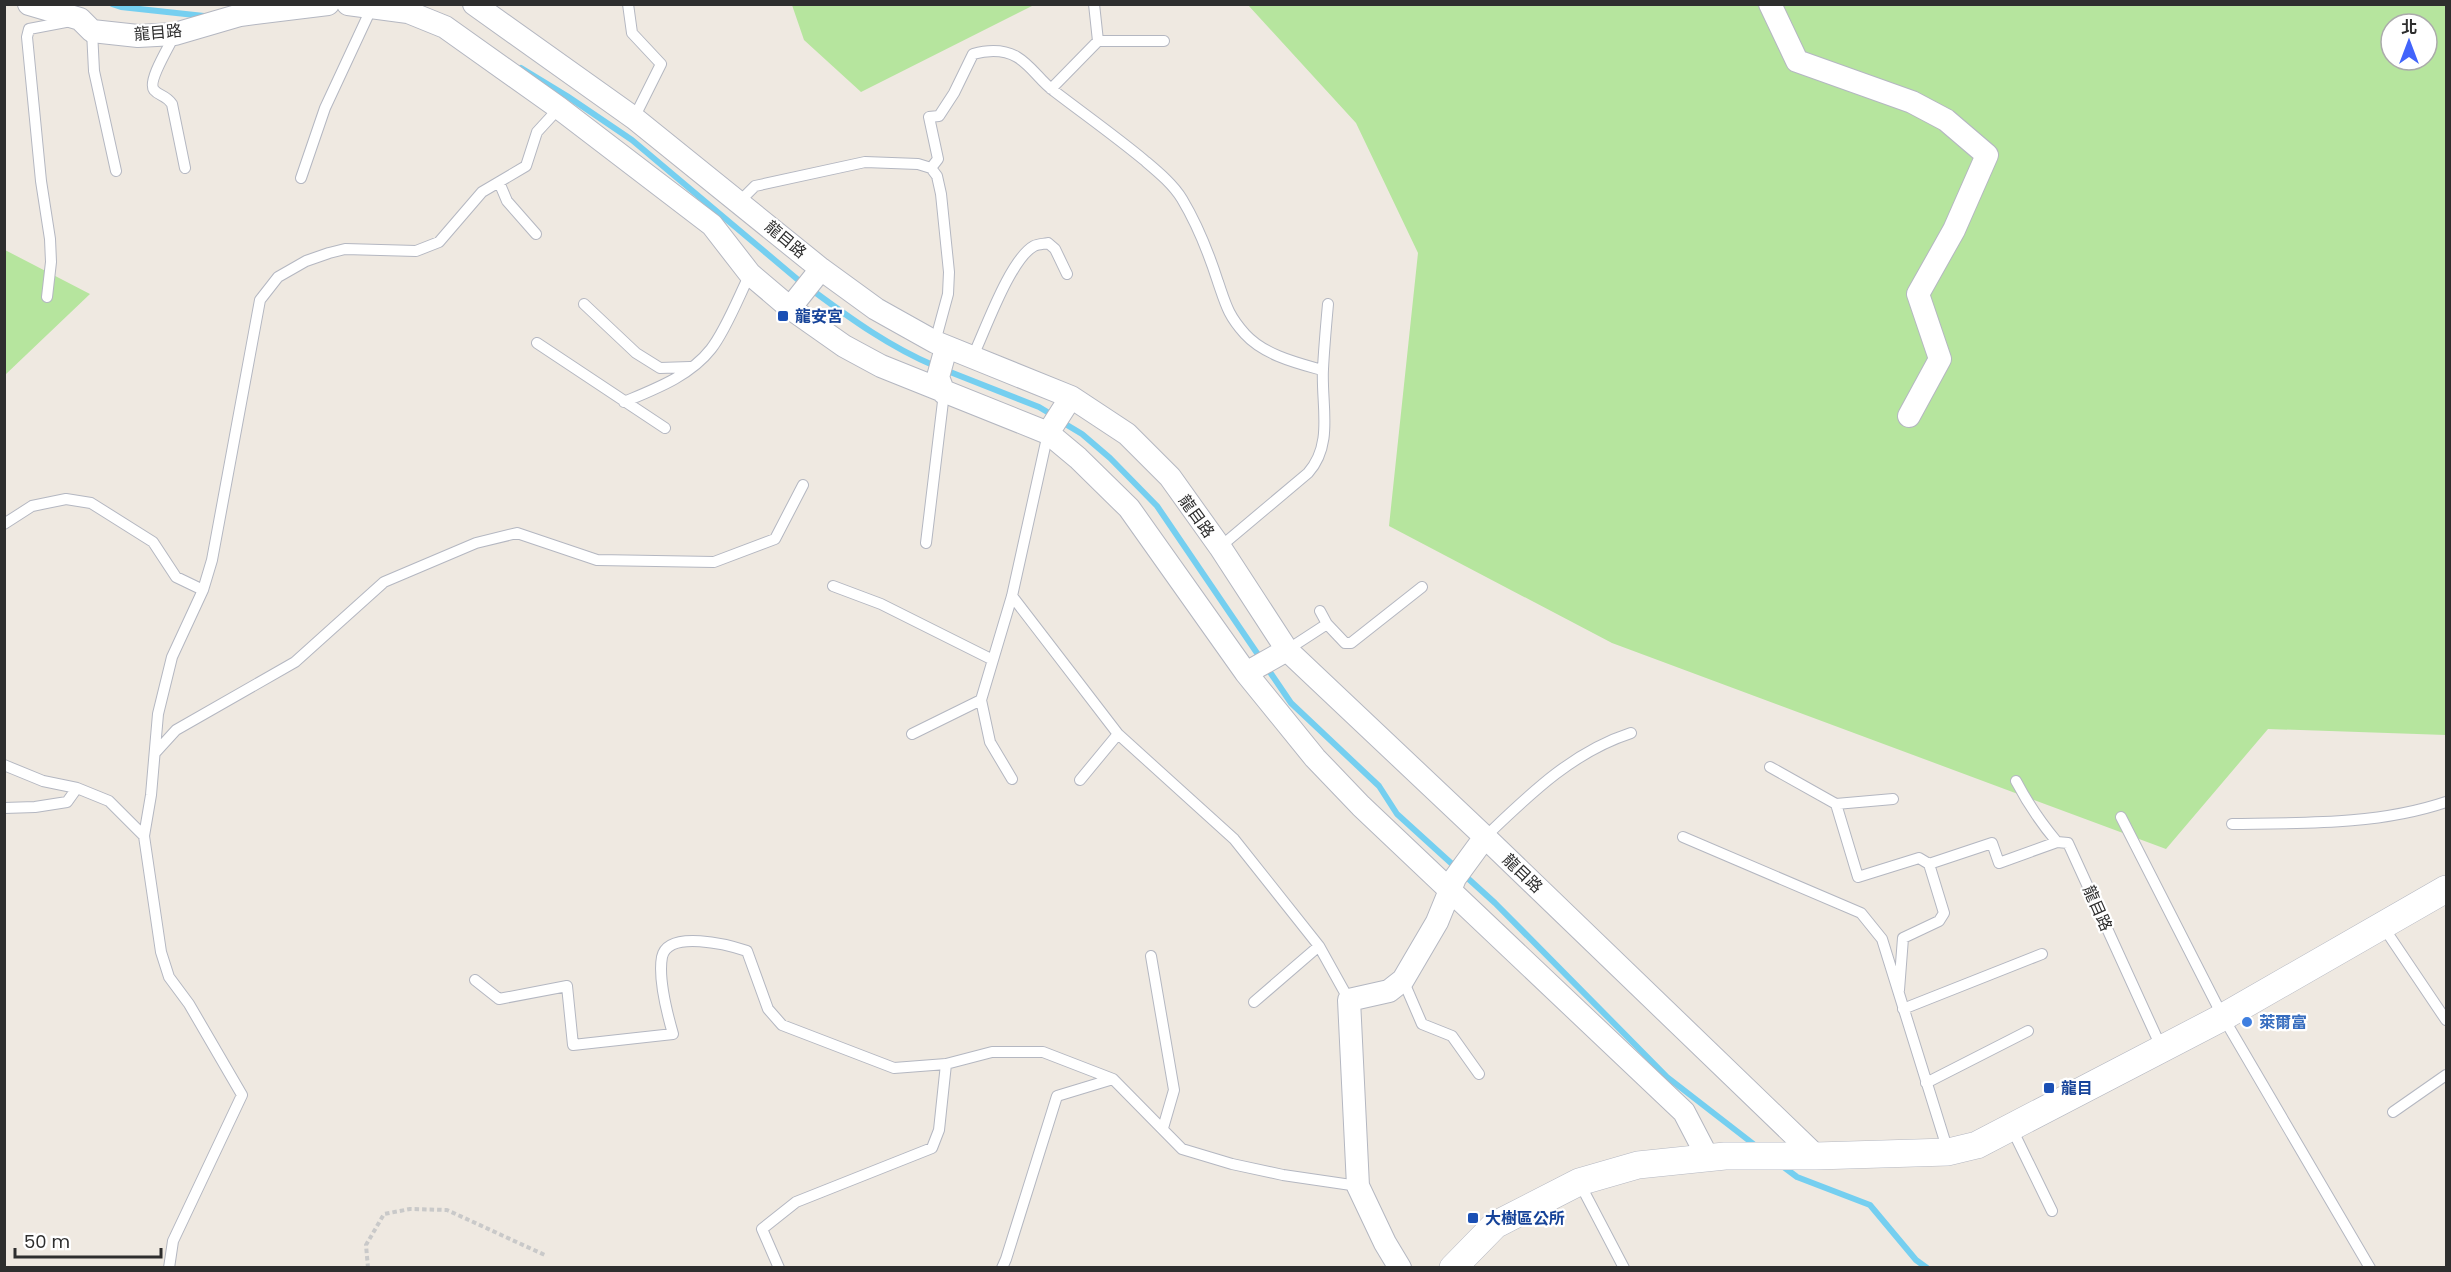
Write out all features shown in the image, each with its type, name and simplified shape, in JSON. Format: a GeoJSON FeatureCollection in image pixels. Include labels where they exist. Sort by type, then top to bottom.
{"type":"FeatureCollection","features":[{"type":"Feature","properties":{"kind":"street","name":"龍目路"},"geometry":{"type":"LineString","coordinates":[[29,4],[86,25],[138,36],[175,34],[240,15],[328,4]]}},
{"type":"Feature","properties":{"kind":"street","name":"龍目路"},"geometry":{"type":"LineString","coordinates":[[348,4],[408,12],[459,13],[634,118],[740,201],[818,272],[876,309],[942,348],[973,356],[1068,401],[1127,434],[1170,477],[1220,547],[1282,654],[1480,843],[1816,1156]]}},
{"type":"Feature","properties":{"kind":"street"},"geometry":{"type":"LineString","coordinates":[[1770,4],[1797,61],[1912,102],[1946,120],[1987,154],[1954,230],[1918,294],[1940,359],[1909,416]]}},
{"type":"Feature","properties":{"kind":"street","name":"龍目路"},"geometry":{"type":"LineString","coordinates":[[459,13],[559,108],[712,225],[750,274],[853,351],[881,366],[941,385],[1049,429],[1129,508],[1248,671],[1315,758],[1361,807],[1453,884],[1684,1112],[1717,1157]]}},
{"type":"Feature","properties":{"kind":"street"},"geometry":{"type":"LineString","coordinates":[[793,304],[818,272]]}},
{"type":"Feature","properties":{"kind":"street"},"geometry":{"type":"LineString","coordinates":[[941,385],[942,348]]}},
{"type":"Feature","properties":{"kind":"street"},"geometry":{"type":"LineString","coordinates":[[1049,429],[1068,401]]}},
{"type":"Feature","properties":{"kind":"street"},"geometry":{"type":"LineString","coordinates":[[1248,671],[1282,654]]}},
{"type":"Feature","properties":{"kind":"street"},"geometry":{"type":"LineString","coordinates":[[1400,1268],[1384,1243],[1358,1186],[1349,1000],[1389,991],[1403,980],[1437,922],[1453,884],[1480,843]]}},
{"type":"Feature","properties":{"kind":"street"},"geometry":{"type":"LineString","coordinates":[[1453,1268],[1495,1225],[1579,1182],[1638,1165],[1717,1157],[1948,1152],[1977,1145],[2223,1017],[2446,889]]}},
{"type":"Feature","properties":{"kind":"lane"},"geometry":{"type":"LineString","coordinates":[[628,4],[632,33],[661,64],[634,118]]}},
{"type":"Feature","properties":{"kind":"lane"},"geometry":{"type":"LineString","coordinates":[[1094,4],[1098,41]]}},
{"type":"Feature","properties":{"kind":"lane"},"geometry":{"type":"LineString","coordinates":[[301,178],[325,108],[372,8]]}},
{"type":"Feature","properties":{"kind":"lane"},"geometry":{"type":"LineString","coordinates":[[47,297],[51,262],[50,239],[40,181],[27,37],[29,29],[86,25],[116,171]]}},
{"type":"Feature","properties":{"kind":"lane"},"geometry":{"type":"LineString","coordinates":[[175,34],[153,76],[152,84],[154,90],[167,97],[172,104],[184,168]]}},
{"type":"Feature","properties":{"kind":"lane"},"geometry":{"type":"LineString","coordinates":[[1051,89],[1098,41],[1164,41]]}},
{"type":"Feature","properties":{"kind":"lane"},"geometry":{"type":"LineString","coordinates":[[931,168],[938,159],[929,117],[939,116],[954,93],[973,54],[987,50],[1001,51],[1017,57],[1037,73],[1051,89],[1112,133],[1157,171],[1181,196],[1194,221],[1226,309],[1246,336],[1262,348],[1296,363],[1322,370]]}},
{"type":"Feature","properties":{"kind":"lane"},"geometry":{"type":"LineString","coordinates":[[169,1268],[172,1241],[242,1095],[189,1004],[169,976],[161,952],[144,836],[158,714],[172,657],[203,590],[212,560],[260,300],[278,277],[306,261],[329,253],[345,249],[416,251],[439,242],[482,192],[526,166],[537,132],[559,108]]}},
{"type":"Feature","properties":{"kind":"lane"},"geometry":{"type":"LineString","coordinates":[[740,201],[755,186],[865,162],[918,164],[931,168],[937,176],[941,194],[949,272],[942,348]]}},
{"type":"Feature","properties":{"kind":"lane"},"geometry":{"type":"LineString","coordinates":[[499,182],[507,201],[536,234]]}},
{"type":"Feature","properties":{"kind":"lane"},"geometry":{"type":"LineString","coordinates":[[973,356],[1008,278],[1018,262],[1034,246],[1048,243],[1055,249],[1067,274]]}},
{"type":"Feature","properties":{"kind":"lane"},"geometry":{"type":"LineString","coordinates":[[624,402],[658,387],[693,367],[712,348],[750,274]]}},
{"type":"Feature","properties":{"kind":"lane"},"geometry":{"type":"LineString","coordinates":[[584,304],[636,353],[660,368],[693,367]]}},
{"type":"Feature","properties":{"kind":"lane"},"geometry":{"type":"LineString","coordinates":[[1220,547],[1308,473],[1319,461],[1324,442],[1322,370],[1328,304]]}},
{"type":"Feature","properties":{"kind":"lane"},"geometry":{"type":"LineString","coordinates":[[537,343],[665,428]]}},
{"type":"Feature","properties":{"kind":"lane"},"geometry":{"type":"LineString","coordinates":[[926,543],[941,385]]}},
{"type":"Feature","properties":{"kind":"lane"},"geometry":{"type":"LineString","coordinates":[[1012,779],[990,742],[981,700],[1012,596],[1049,429]]}},
{"type":"Feature","properties":{"kind":"lane"},"geometry":{"type":"LineString","coordinates":[[155,753],[176,730],[295,662],[384,582],[466,548],[517,533],[597,560],[714,562],[775,539],[803,485]]}},
{"type":"Feature","properties":{"kind":"lane"},"geometry":{"type":"LineString","coordinates":[[4,524],[32,506],[66,499],[91,503],[153,542],[176,577],[203,590]]}},
{"type":"Feature","properties":{"kind":"lane"},"geometry":{"type":"LineString","coordinates":[[833,586],[881,604],[993,660]]}},
{"type":"Feature","properties":{"kind":"lane"},"geometry":{"type":"LineString","coordinates":[[1320,611],[1327,624],[1345,643],[1351,643],[1422,587]]}},
{"type":"Feature","properties":{"kind":"lane"},"geometry":{"type":"LineString","coordinates":[[1012,596],[1118,734],[1234,839],[1318,946],[1349,1000]]}},
{"type":"Feature","properties":{"kind":"lane"},"geometry":{"type":"LineString","coordinates":[[1282,654],[1327,624]]}},
{"type":"Feature","properties":{"kind":"lane"},"geometry":{"type":"LineString","coordinates":[[912,734],[981,700]]}},
{"type":"Feature","properties":{"kind":"lane"},"geometry":{"type":"LineString","coordinates":[[1080,780],[1118,734]]}},
{"type":"Feature","properties":{"kind":"lane"},"geometry":{"type":"LineString","coordinates":[[1480,843],[1543,782],[1607,741],[1631,734]]}},
{"type":"Feature","properties":{"kind":"lane"},"geometry":{"type":"LineString","coordinates":[[4,765],[43,781],[77,788],[109,801],[144,836]]}},
{"type":"Feature","properties":{"kind":"lane"},"geometry":{"type":"LineString","coordinates":[[1770,767],[1836,804],[1893,799]]}},
{"type":"Feature","properties":{"kind":"lane","name":"龍目路"},"geometry":{"type":"LineString","coordinates":[[2016,781],[2030,807],[2057,842],[2068,843],[2162,1050]]}},
{"type":"Feature","properties":{"kind":"lane"},"geometry":{"type":"LineString","coordinates":[[4,808],[35,807],[67,802],[77,788]]}},
{"type":"Feature","properties":{"kind":"lane"},"geometry":{"type":"LineString","coordinates":[[2232,824],[2334,822],[2419,811],[2446,802]]}},
{"type":"Feature","properties":{"kind":"lane"},"geometry":{"type":"LineString","coordinates":[[1836,804],[1858,877],[1919,858],[1929,864],[1944,914],[1939,921],[1903,938],[1899,993]]}},
{"type":"Feature","properties":{"kind":"lane"},"geometry":{"type":"LineString","coordinates":[[2121,817],[2223,1017],[2370,1268]]}},
{"type":"Feature","properties":{"kind":"lane"},"geometry":{"type":"LineString","coordinates":[[1683,837],[1862,914],[1881,939],[1948,1152]]}},
{"type":"Feature","properties":{"kind":"lane"},"geometry":{"type":"LineString","coordinates":[[1929,864],[1992,843],[1999,863],[2057,842]]}},
{"type":"Feature","properties":{"kind":"lane"},"geometry":{"type":"LineString","coordinates":[[2382,924],[2443,1007],[2446,1020]]}},
{"type":"Feature","properties":{"kind":"lane"},"geometry":{"type":"LineString","coordinates":[[475,980],[499,999],[567,986],[573,1045],[673,1034],[663,1000],[662,955],[671,945],[683,941],[723,943],[747,951],[768,1009],[782,1025],[894,1068],[946,1064],[992,1052],[1043,1052],[1113,1079],[1164,1128],[1182,1149],[1232,1164],[1282,1175],[1358,1186]]}},
{"type":"Feature","properties":{"kind":"lane"},"geometry":{"type":"LineString","coordinates":[[1254,1002],[1318,946]]}},
{"type":"Feature","properties":{"kind":"lane"},"geometry":{"type":"LineString","coordinates":[[1903,1009],[2042,954]]}},
{"type":"Feature","properties":{"kind":"lane"},"geometry":{"type":"LineString","coordinates":[[1151,956],[1174,1090],[1164,1128]]}},
{"type":"Feature","properties":{"kind":"lane"},"geometry":{"type":"LineString","coordinates":[[1403,980],[1422,1024],[1452,1036],[1479,1074]]}},
{"type":"Feature","properties":{"kind":"lane"},"geometry":{"type":"LineString","coordinates":[[1926,1083],[2028,1031]]}},
{"type":"Feature","properties":{"kind":"lane"},"geometry":{"type":"LineString","coordinates":[[779,1268],[762,1229],[796,1202],[932,1148],[939,1130],[946,1064]]}},
{"type":"Feature","properties":{"kind":"lane"},"geometry":{"type":"LineString","coordinates":[[2393,1112],[2446,1075]]}},
{"type":"Feature","properties":{"kind":"lane"},"geometry":{"type":"LineString","coordinates":[[1002,1268],[1057,1096],[1113,1079]]}},
{"type":"Feature","properties":{"kind":"lane"},"geometry":{"type":"LineString","coordinates":[[2011,1128],[2052,1211]]}},
{"type":"Feature","properties":{"kind":"lane"},"geometry":{"type":"LineString","coordinates":[[1579,1182],[1624,1268]]}},
{"type":"Feature","properties":{"kind":"path"},"geometry":{"type":"LineString","coordinates":[[368,1268],[366,1245],[384,1214],[410,1209],[447,1210],[487,1231],[548,1256]]}},
{"type":"Feature","properties":{"kind":"green space"},"geometry":{"type":"Polygon","coordinates":[[[792,4],[1034,5],[861,92],[804,40],[792,4]]]}},
{"type":"Feature","properties":{"kind":"green space"},"geometry":{"type":"Polygon","coordinates":[[[1248,5],[2446,5],[2446,735],[2268,729],[2166,849],[1612,643],[1389,526],[1418,253],[1356,123],[1248,5]]]}},
{"type":"Feature","properties":{"kind":"green space"},"geometry":{"type":"Polygon","coordinates":[[[5,250],[90,294],[5,375],[5,250]]]}},
{"type":"Feature","properties":{"kind":"waterway"},"geometry":{"type":"LineString","coordinates":[[112,4],[121,7],[204,16]]}},
{"type":"Feature","properties":{"kind":"waterway"},"geometry":{"type":"LineString","coordinates":[[521,68],[632,140],[803,284]]}},
{"type":"Feature","properties":{"kind":"waterway"},"geometry":{"type":"LineString","coordinates":[[812,290],[856,322],[935,366]]}},
{"type":"Feature","properties":{"kind":"waterway"},"geometry":{"type":"LineString","coordinates":[[945,370],[1039,407],[1054,416]]}},
{"type":"Feature","properties":{"kind":"waterway"},"geometry":{"type":"LineString","coordinates":[[1062,422],[1082,434],[1110,458],[1157,506],[1291,703],[1379,786],[1397,814],[1495,903],[1667,1077],[1756,1146]]}},
{"type":"Feature","properties":{"kind":"waterway"},"geometry":{"type":"LineString","coordinates":[[1781,1165],[1797,1177],[1870,1205],[1916,1260],[1927,1268]]}},
{"type":"Feature","properties":{"kind":"place","name":"龍安宮"},"geometry":{"type":"Point","coordinates":[783,316]}},
{"type":"Feature","properties":{"kind":"place","name":"萊爾富"},"geometry":{"type":"Point","coordinates":[2247,1022]}},
{"type":"Feature","properties":{"kind":"place","name":"龍目"},"geometry":{"type":"Point","coordinates":[2049,1088]}},
{"type":"Feature","properties":{"kind":"place","name":"大樹區公所"},"geometry":{"type":"Point","coordinates":[1473,1218]}}]}
